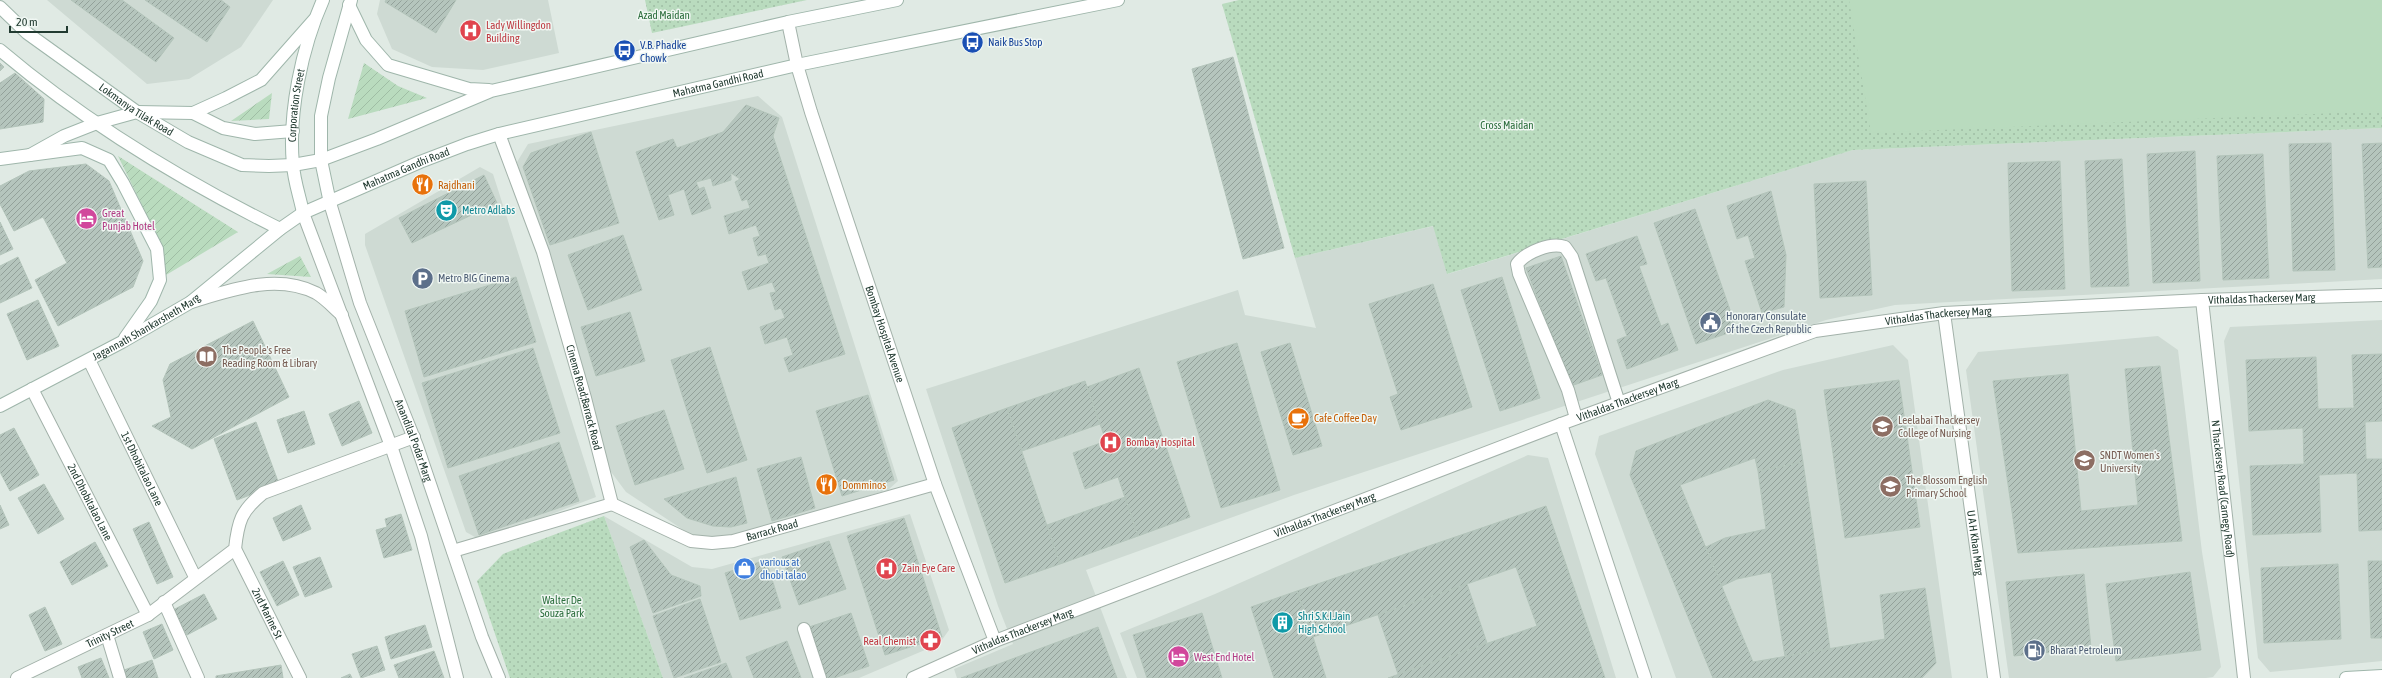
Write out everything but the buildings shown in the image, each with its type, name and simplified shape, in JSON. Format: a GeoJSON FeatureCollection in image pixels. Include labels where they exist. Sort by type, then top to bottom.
{"type":"FeatureCollection","features":[{"type":"Feature","properties":{"kind":"street","name":"Corporation Street"},"geometry":{"type":"LineString","coordinates":[[303,213],[293,165],[293,131],[299,76],[314,20],[323,0]]}},
{"type":"Feature","properties":{"kind":"street"},"geometry":{"type":"LineString","coordinates":[[350,2],[366,40],[388,65],[469,89],[491,91],[788,22],[897,0]]}},
{"type":"Feature","properties":{"kind":"street","name":"Mahatma Gandhi Road"},"geometry":{"type":"LineString","coordinates":[[303,213],[330,203],[420,162],[467,144],[499,134],[797,65],[1118,0]]}},
{"type":"Feature","properties":{"kind":"street"},"geometry":{"type":"LineString","coordinates":[[330,203],[321,160],[321,116],[350,2]]}},
{"type":"Feature","properties":{"kind":"street","name":"Lokmanya Tilak Road"},"geometry":{"type":"LineString","coordinates":[[0,7],[27,33],[137,112],[188,142],[242,165],[293,165],[321,160],[377,139],[491,91]]}},
{"type":"Feature","properties":{"kind":"street"},"geometry":{"type":"LineString","coordinates":[[192,113],[261,80],[314,20]]}},
{"type":"Feature","properties":{"kind":"street","name":"Bombay Hospital Avenue"},"geometry":{"type":"LineString","coordinates":[[788,22],[797,65],[935,484],[995,641]]}},
{"type":"Feature","properties":{"kind":"street"},"geometry":{"type":"LineString","coordinates":[[0,50],[124,143],[209,192],[280,229]]}},
{"type":"Feature","properties":{"kind":"street"},"geometry":{"type":"LineString","coordinates":[[30,155],[64,136],[97,123],[137,112],[192,113],[223,128],[255,134],[293,131]]}},
{"type":"Feature","properties":{"kind":"street","name":"Cinema Road;Barrack Road"},"geometry":{"type":"LineString","coordinates":[[499,134],[543,252],[585,398],[612,504]]}},
{"type":"Feature","properties":{"kind":"street"},"geometry":{"type":"LineString","coordinates":[[0,159],[82,148],[109,160],[123,183],[157,249],[160,280],[151,301],[122,342]]}},
{"type":"Feature","properties":{"kind":"street","name":"Anandilal Podar Marg"},"geometry":{"type":"LineString","coordinates":[[330,203],[360,303],[414,437],[482,637],[499,678]]}},
{"type":"Feature","properties":{"kind":"street"},"geometry":{"type":"LineString","coordinates":[[303,213],[391,446],[421,536],[457,678]]}},
{"type":"Feature","properties":{"kind":"street","name":"Jagannath Shankarsheth Marg"},"geometry":{"type":"LineString","coordinates":[[0,406],[89,360],[191,302],[280,229],[303,213]]}},
{"type":"Feature","properties":{"kind":"street"},"geometry":{"type":"LineString","coordinates":[[1576,418],[1568,390],[1519,274],[1517,264],[1525,256],[1554,245],[1565,247],[1572,257],[1619,403]]}},
{"type":"Feature","properties":{"kind":"street"},"geometry":{"type":"LineString","coordinates":[[191,302],[248,286],[284,284],[317,293],[343,316]]}},
{"type":"Feature","properties":{"kind":"street","name":"Vithaldas Thackersey Marg"},"geometry":{"type":"LineString","coordinates":[[913,678],[995,641],[1576,418],[1815,331],[1944,313],[2202,300],[2382,296]]}},
{"type":"Feature","properties":{"kind":"street","name":"N Thackersey Road (Carnegy Road)"},"geometry":{"type":"LineString","coordinates":[[2202,300],[2244,678]]}},
{"type":"Feature","properties":{"kind":"street","name":"U A H Khan Marg"},"geometry":{"type":"LineString","coordinates":[[1944,313],[1994,678]]}},
{"type":"Feature","properties":{"kind":"street","name":"1st Dhobitalao Lane"},"geometry":{"type":"LineString","coordinates":[[89,360],[195,577]]}},
{"type":"Feature","properties":{"kind":"street","name":"2nd Dhobitalao Lane"},"geometry":{"type":"LineString","coordinates":[[32,389],[148,615]]}},
{"type":"Feature","properties":{"kind":"street"},"geometry":{"type":"LineString","coordinates":[[1561,424],[1646,678]]}},
{"type":"Feature","properties":{"kind":"street"},"geometry":{"type":"LineString","coordinates":[[235,549],[237,524],[248,506],[262,493],[414,437]]}},
{"type":"Feature","properties":{"kind":"street","name":"Barrack Road"},"geometry":{"type":"LineString","coordinates":[[612,504],[691,541],[712,543],[733,541],[935,484]]}},
{"type":"Feature","properties":{"kind":"street"},"geometry":{"type":"LineString","coordinates":[[453,551],[612,504]]}},
{"type":"Feature","properties":{"kind":"street","name":"Trinity Street"},"geometry":{"type":"LineString","coordinates":[[17,678],[148,615],[195,577],[235,549]]}},
{"type":"Feature","properties":{"kind":"street","name":"2nd Marine St"},"geometry":{"type":"LineString","coordinates":[[235,549],[300,678]]}},
{"type":"Feature","properties":{"kind":"street"},"geometry":{"type":"LineString","coordinates":[[164,602],[198,678]]}},
{"type":"Feature","properties":{"kind":"street"},"geometry":{"type":"LineString","coordinates":[[804,629],[820,678]]}},
{"type":"Feature","properties":{"kind":"street"},"geometry":{"type":"LineString","coordinates":[[107,635],[120,678]]}},
{"type":"Feature","properties":{"kind":"street"},"geometry":{"type":"LineString","coordinates":[[2346,678],[2382,676]]}},
{"type":"Feature","properties":{"kind":"shaded area"},"geometry":{"type":"Polygon","coordinates":[[[47,0],[273,0],[241,47],[189,79],[147,84],[47,0]]]}},
{"type":"Feature","properties":{"kind":"shaded area","name":"Lady Willingdon Building"},"geometry":{"type":"Polygon","coordinates":[[[380,0],[548,0],[559,53],[483,70],[432,67],[392,49],[377,14],[380,0]]]}},
{"type":"Feature","properties":{"kind":"shaded area"},"geometry":{"type":"Polygon","coordinates":[[[758,96],[782,117],[898,481],[888,490],[720,540],[694,537],[626,492],[606,465],[517,162],[528,144],[758,96]]]}},
{"type":"Feature","properties":{"kind":"shaded area"},"geometry":{"type":"Polygon","coordinates":[[[2382,128],[2382,279],[1895,305],[1826,320],[1294,495],[1086,570],[1127,678],[957,678],[954,669],[1013,644],[998,606],[926,389],[1238,290],[1245,315],[1316,328],[1295,258],[1434,226],[1448,274],[1853,150],[2382,128]]]}},
{"type":"Feature","properties":{"kind":"shaded area"},"geometry":{"type":"Polygon","coordinates":[[[480,167],[493,174],[596,497],[482,541],[466,532],[365,245],[365,234],[480,167]]]}},
{"type":"Feature","properties":{"kind":"shaded area"},"geometry":{"type":"Polygon","coordinates":[[[2382,320],[2382,661],[2270,672],[2258,658],[2224,341],[2230,327],[2382,320]]]}},
{"type":"Feature","properties":{"kind":"shaded area","name":"SNDT Women's University"},"geometry":{"type":"Polygon","coordinates":[[[2158,336],[2178,350],[2202,552],[2221,667],[2213,677],[2206,678],[2009,678],[1966,370],[1978,352],[2158,336]]]}},
{"type":"Feature","properties":{"kind":"shaded area"},"geometry":{"type":"Polygon","coordinates":[[[1893,345],[1908,360],[1952,678],[1676,678],[1595,454],[1599,436],[1783,370],[1893,345]]]}},
{"type":"Feature","properties":{"kind":"shaded area"},"geometry":{"type":"Polygon","coordinates":[[[1528,455],[1548,458],[1616,678],[1137,678],[1120,633],[1215,594],[1528,455]]]}},
{"type":"Feature","properties":{"kind":"shaded area"},"geometry":{"type":"Polygon","coordinates":[[[910,514],[949,630],[939,644],[859,678],[663,678],[604,516],[692,567],[712,569],[910,514]]]}},
{"type":"Feature","properties":{"kind":"green space","name":"Azad Maidan"},"geometry":{"type":"Polygon","coordinates":[[[645,0],[807,0],[652,33],[645,0]]]}},
{"type":"Feature","properties":{"kind":"green space","name":"Cross Maidan"},"geometry":{"type":"Polygon","coordinates":[[[1239,0],[2382,0],[2382,128],[1853,150],[1447,274],[1433,226],[1295,258],[1222,4],[1239,0]]]}},
{"type":"Feature","properties":{"kind":"green space"},"geometry":{"type":"Polygon","coordinates":[[[1849,0],[2382,0],[2382,111],[1871,133],[1849,0]]]}},
{"type":"Feature","properties":{"kind":"green space"},"geometry":{"type":"Polygon","coordinates":[[[364,63],[398,86],[427,98],[348,119],[364,63]]]}},
{"type":"Feature","properties":{"kind":"green space"},"geometry":{"type":"Polygon","coordinates":[[[272,93],[269,119],[231,121],[272,93]]]}},
{"type":"Feature","properties":{"kind":"green space"},"geometry":{"type":"Polygon","coordinates":[[[118,156],[238,232],[166,275],[163,248],[118,156]]]}},
{"type":"Feature","properties":{"kind":"green space"},"geometry":{"type":"Polygon","coordinates":[[[300,256],[311,277],[267,274],[300,256]]]}},
{"type":"Feature","properties":{"kind":"green space","name":"Walter De Souza Park"},"geometry":{"type":"Polygon","coordinates":[[[604,516],[663,678],[510,678],[477,581],[503,554],[604,516]]]}},
{"type":"Feature","properties":{"kind":"place","name":"Lady Willingdon Building"},"geometry":{"type":"Point","coordinates":[470,31]}},
{"type":"Feature","properties":{"kind":"place","name":"Naik Bus Stop"},"geometry":{"type":"Point","coordinates":[972,42]}},
{"type":"Feature","properties":{"kind":"place","name":"V.B. Phadke Chowk"},"geometry":{"type":"Point","coordinates":[625,51]}},
{"type":"Feature","properties":{"kind":"place","name":"Rajdhani"},"geometry":{"type":"Point","coordinates":[422,185]}},
{"type":"Feature","properties":{"kind":"place","name":"Metro Adlabs"},"geometry":{"type":"Point","coordinates":[447,210]}},
{"type":"Feature","properties":{"kind":"place","name":"Great Punjab Hotel"},"geometry":{"type":"Point","coordinates":[87,219]}},
{"type":"Feature","properties":{"kind":"place","name":"Metro BIG Cinema"},"geometry":{"type":"Point","coordinates":[422,278]}},
{"type":"Feature","properties":{"kind":"place","name":"Honorary Consulate of the Czech Republic"},"geometry":{"type":"Point","coordinates":[1710,322]}},
{"type":"Feature","properties":{"kind":"place","name":"The People's Free Reading Room & Library"},"geometry":{"type":"Point","coordinates":[206,356]}},
{"type":"Feature","properties":{"kind":"place","name":"Cafe Coffee Day"},"geometry":{"type":"Point","coordinates":[1299,418]}},
{"type":"Feature","properties":{"kind":"place","name":"Leelabai Thackersey College of Nursing"},"geometry":{"type":"Point","coordinates":[1883,426]}},
{"type":"Feature","properties":{"kind":"place","name":"Bombay Hospital"},"geometry":{"type":"Point","coordinates":[1111,442]}},
{"type":"Feature","properties":{"kind":"place","name":"SNDT Women's University"},"geometry":{"type":"Point","coordinates":[2085,461]}},
{"type":"Feature","properties":{"kind":"place","name":"Domminos"},"geometry":{"type":"Point","coordinates":[826,485]}},
{"type":"Feature","properties":{"kind":"place","name":"The Blossom English Primary School"},"geometry":{"type":"Point","coordinates":[1891,486]}},
{"type":"Feature","properties":{"kind":"place","name":"various at dhobi talao"},"geometry":{"type":"Point","coordinates":[745,568]}},
{"type":"Feature","properties":{"kind":"place","name":"Zain Eye Care"},"geometry":{"type":"Point","coordinates":[887,568]}},
{"type":"Feature","properties":{"kind":"place","name":"Shri S.K.I.Jain High School"},"geometry":{"type":"Point","coordinates":[1282,622]}},
{"type":"Feature","properties":{"kind":"place","name":"Real Chemist"},"geometry":{"type":"Point","coordinates":[931,641]}},
{"type":"Feature","properties":{"kind":"place","name":"Bharat Petroleum"},"geometry":{"type":"Point","coordinates":[2035,650]}},
{"type":"Feature","properties":{"kind":"place","name":"West End Hotel"},"geometry":{"type":"Point","coordinates":[1178,657]}}]}
